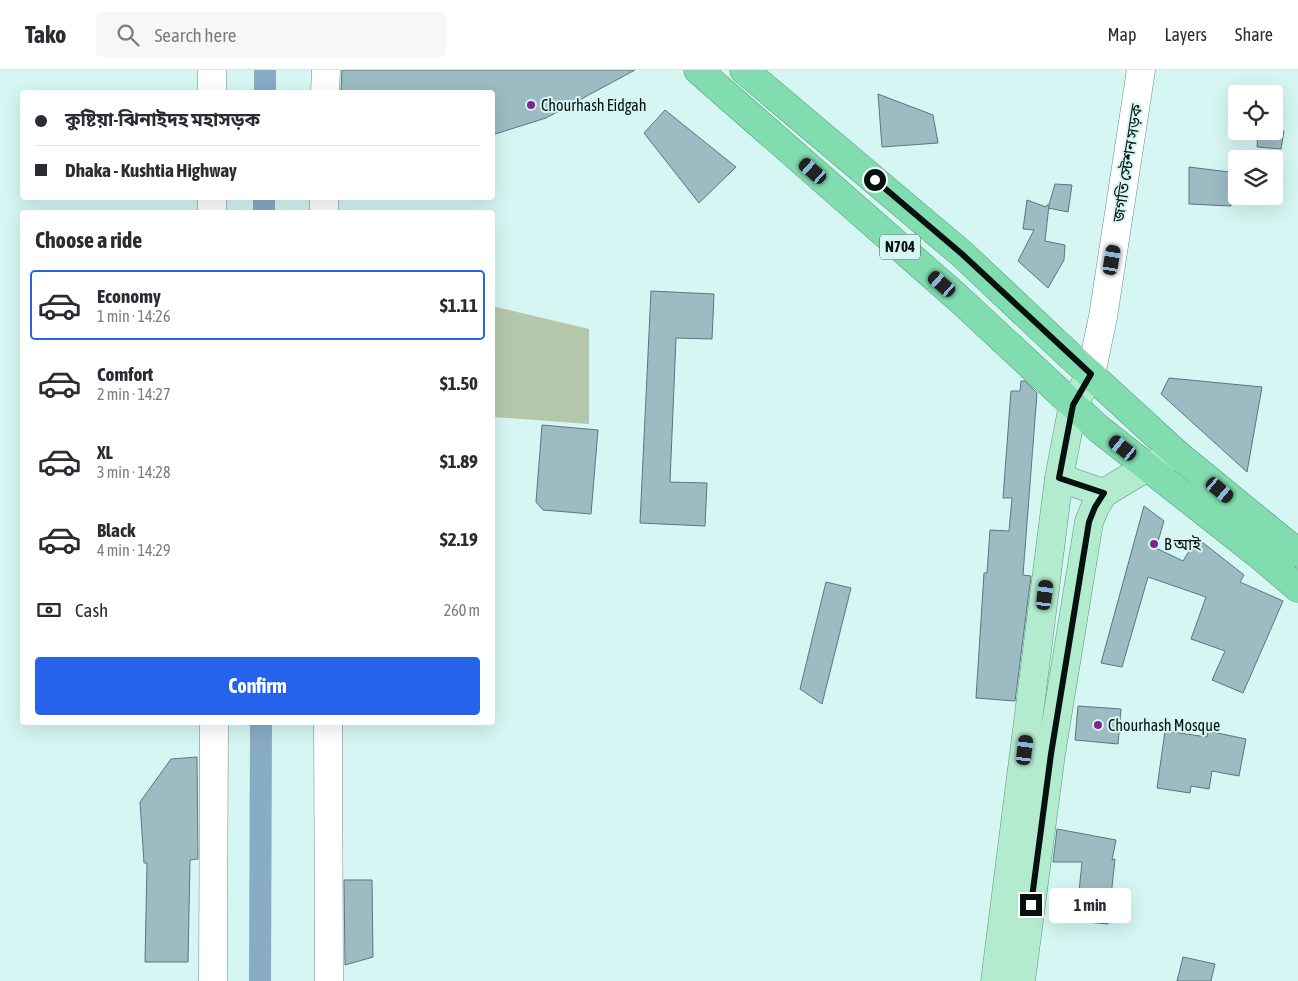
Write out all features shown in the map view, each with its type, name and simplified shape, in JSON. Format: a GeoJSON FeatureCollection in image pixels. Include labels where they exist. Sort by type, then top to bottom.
{"type":"FeatureCollection","features":[{"type":"Feature","properties":{"kind":"highway","name":"N704"},"geometry":{"type":"LineString","coordinates":[[698,70],[957,297],[1099,429],[1298,588]]}},
{"type":"Feature","properties":{"kind":"highway","name":"N704"},"geometry":{"type":"LineString","coordinates":[[744,70],[962,254],[1177,454],[1298,553]]}},
{"type":"Feature","properties":{"kind":"main road"},"geometry":{"type":"LineString","coordinates":[[995,981],[1059,478],[1073,405],[1091,374]]}},
{"type":"Feature","properties":{"kind":"main road"},"geometry":{"type":"LineString","coordinates":[[1021,981],[1051,754],[1089,522],[1095,507],[1104,493],[1147,467],[1177,454]]}},
{"type":"Feature","properties":{"kind":"main road"},"geometry":{"type":"LineString","coordinates":[[1059,478],[1104,493]]}},
{"type":"Feature","properties":{"kind":"street"},"geometry":{"type":"LineString","coordinates":[[212,70],[212,90]]}},
{"type":"Feature","properties":{"kind":"street"},"geometry":{"type":"LineString","coordinates":[[326,70],[326,90]]}},
{"type":"Feature","properties":{"kind":"street","name":"জগতি স্টেশন সড়ক"},"geometry":{"type":"LineString","coordinates":[[1091,374],[1103,317],[1141,70]]}},
{"type":"Feature","properties":{"kind":"street"},"geometry":{"type":"LineString","coordinates":[[213,981],[214,725]]}},
{"type":"Feature","properties":{"kind":"street"},"geometry":{"type":"LineString","coordinates":[[328,725],[329,981]]}},
{"type":"Feature","properties":{"kind":"green space"},"geometry":{"type":"Polygon","coordinates":[[[495,307],[589,329],[589,424],[495,417],[495,307]]]}},
{"type":"Feature","properties":{"kind":"building","name":"Chourhash Eidgah"},"geometry":{"type":"Polygon","coordinates":[[[342,70],[635,70],[546,118],[495,134],[495,90],[341,90],[342,70]]]}},
{"type":"Feature","properties":{"kind":"building"},"geometry":{"type":"Polygon","coordinates":[[[878,94],[933,115],[938,143],[882,147],[878,94]]]}},
{"type":"Feature","properties":{"kind":"building"},"geometry":{"type":"Polygon","coordinates":[[[665,110],[736,167],[699,203],[644,133],[665,110]]]}},
{"type":"Feature","properties":{"kind":"building"},"geometry":{"type":"Polygon","coordinates":[[[1257,140],[1282,140],[1281,149],[1257,147],[1257,140]]]}},
{"type":"Feature","properties":{"kind":"building"},"geometry":{"type":"Polygon","coordinates":[[[1189,167],[1228,172],[1228,205],[1231,206],[1189,204],[1189,167]]]}},
{"type":"Feature","properties":{"kind":"building"},"geometry":{"type":"Polygon","coordinates":[[[1055,184],[1072,185],[1068,212],[1048,208],[1055,184]]]}},
{"type":"Feature","properties":{"kind":"building"},"geometry":{"type":"Polygon","coordinates":[[[1027,200],[1046,207],[1049,205],[1045,241],[1065,245],[1064,260],[1048,288],[1018,261],[1034,230],[1023,229],[1027,200]]]}},
{"type":"Feature","properties":{"kind":"building"},"geometry":{"type":"Polygon","coordinates":[[[651,291],[714,294],[712,339],[676,338],[670,482],[707,483],[705,526],[640,523],[651,291]]]}},
{"type":"Feature","properties":{"kind":"building"},"geometry":{"type":"Polygon","coordinates":[[[1169,378],[1262,387],[1247,472],[1161,394],[1169,378]]]}},
{"type":"Feature","properties":{"kind":"building"},"geometry":{"type":"Polygon","coordinates":[[[1021,381],[1025,381],[1037,393],[1023,575],[1031,576],[1015,701],[976,698],[984,573],[987,573],[990,530],[1009,531],[1012,498],[1003,498],[1011,391],[1020,391],[1021,381]]]}},
{"type":"Feature","properties":{"kind":"building"},"geometry":{"type":"Polygon","coordinates":[[[542,425],[598,430],[591,514],[543,510],[536,502],[542,425]]]}},
{"type":"Feature","properties":{"kind":"building"},"geometry":{"type":"Polygon","coordinates":[[[1144,506],[1164,521],[1156,548],[1183,561],[1197,538],[1244,575],[1240,582],[1283,601],[1243,693],[1212,680],[1225,651],[1191,639],[1206,597],[1148,577],[1122,667],[1101,663],[1144,506]]]}},
{"type":"Feature","properties":{"kind":"building"},"geometry":{"type":"Polygon","coordinates":[[[826,582],[851,588],[822,704],[800,689],[826,582]]]}},
{"type":"Feature","properties":{"kind":"building","name":"Chourhash Mosque"},"geometry":{"type":"Polygon","coordinates":[[[1078,706],[1121,709],[1118,744],[1075,740],[1078,706]]]}},
{"type":"Feature","properties":{"kind":"building"},"geometry":{"type":"Polygon","coordinates":[[[1165,731],[1207,737],[1208,731],[1246,739],[1239,776],[1212,771],[1209,789],[1191,786],[1190,793],[1157,788],[1165,731]]]}},
{"type":"Feature","properties":{"kind":"building"},"geometry":{"type":"Polygon","coordinates":[[[197,757],[198,859],[190,860],[188,962],[145,962],[147,863],[144,863],[140,802],[171,759],[197,757]]]}},
{"type":"Feature","properties":{"kind":"building"},"geometry":{"type":"Polygon","coordinates":[[[1057,829],[1116,840],[1112,860],[1115,859],[1108,924],[1076,921],[1082,862],[1053,862],[1057,829]]]}},
{"type":"Feature","properties":{"kind":"building"},"geometry":{"type":"Polygon","coordinates":[[[344,880],[372,880],[373,957],[345,965],[344,880]]]}},
{"type":"Feature","properties":{"kind":"building"},"geometry":{"type":"Polygon","coordinates":[[[1183,957],[1215,964],[1211,981],[1177,981],[1183,957]]]}},
{"type":"Feature","properties":{"kind":"waterway"},"geometry":{"type":"LineString","coordinates":[[265,70],[265,90]]}},
{"type":"Feature","properties":{"kind":"waterway"},"geometry":{"type":"LineString","coordinates":[[264,200],[264,210]]}},
{"type":"Feature","properties":{"kind":"waterway"},"geometry":{"type":"LineString","coordinates":[[260,981],[261,725]]}},
{"type":"Feature","properties":{"kind":"place","name":"Chourhash Eidgah"},"geometry":{"type":"Point","coordinates":[531,105]}},
{"type":"Feature","properties":{"kind":"place","name":"B আই"},"geometry":{"type":"Point","coordinates":[1154,544]}},
{"type":"Feature","properties":{"kind":"place","name":"Chourhash Mosque"},"geometry":{"type":"Point","coordinates":[1098,725]}},
{"type":"Feature","properties":{"kind":"route"},"geometry":{"type":"LineString","coordinates":[[875,180],[962,254],[1091,374],[1073,405],[1059,478],[1104,493],[1095,507],[1089,522],[1051,754],[1031,905]]}}]}
